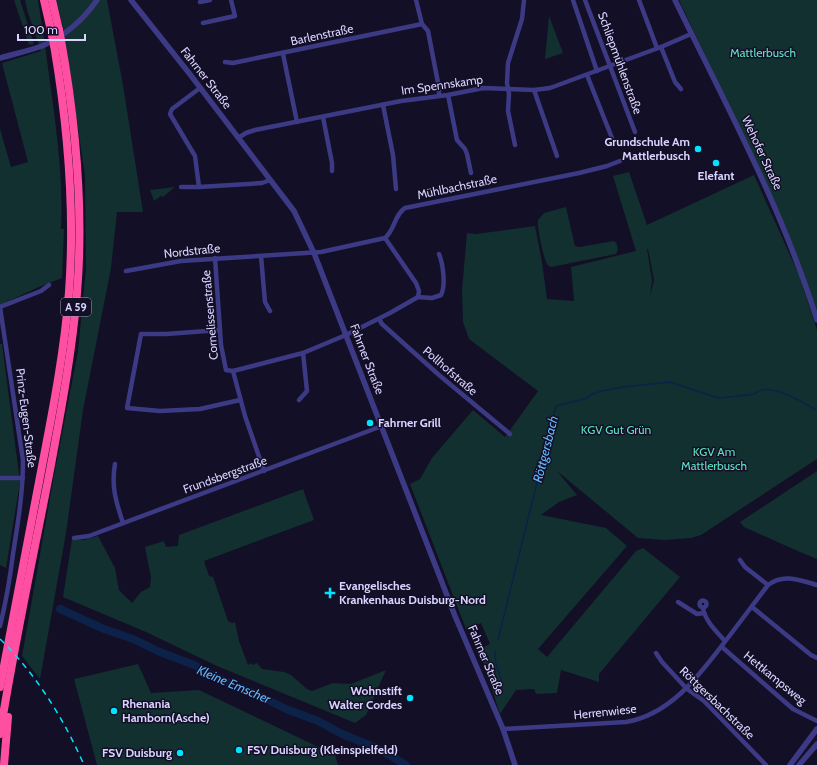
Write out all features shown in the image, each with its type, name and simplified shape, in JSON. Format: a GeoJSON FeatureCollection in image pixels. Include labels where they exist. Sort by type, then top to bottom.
{"type":"FeatureCollection","features":[{"type":"Feature","properties":{"kind":"highway","name":"A 59"},"geometry":{"type":"LineString","coordinates":[[0,687],[57,386],[66,326],[69,291],[71,245],[70,175],[65,118],[54,45],[42,0]]}},
{"type":"Feature","properties":{"kind":"highway","name":"A 59"},"geometry":{"type":"LineString","coordinates":[[0,734],[66,380],[77,291],[79,245],[78,175],[70,88],[52,0]]}},
{"type":"Feature","properties":{"kind":"highway"},"geometry":{"type":"LineString","coordinates":[[0,677],[4,663]]}},
{"type":"Feature","properties":{"kind":"highway"},"geometry":{"type":"LineString","coordinates":[[4,765],[12,671]]}},
{"type":"Feature","properties":{"kind":"street"},"geometry":{"type":"LineString","coordinates":[[0,58],[42,46],[51,41],[80,21],[97,0]]}},
{"type":"Feature","properties":{"kind":"street","name":"Fahrner Straße"},"geometry":{"type":"LineString","coordinates":[[130,0],[200,88],[294,211],[314,253],[456,616],[503,729],[515,765]]}},
{"type":"Feature","properties":{"kind":"street"},"geometry":{"type":"LineString","coordinates":[[200,2],[210,0]]}},
{"type":"Feature","properties":{"kind":"street"},"geometry":{"type":"LineString","coordinates":[[203,23],[235,16],[231,0]]}},
{"type":"Feature","properties":{"kind":"street"},"geometry":{"type":"LineString","coordinates":[[416,0],[422,24],[428,30],[439,95]]}},
{"type":"Feature","properties":{"kind":"street"},"geometry":{"type":"LineString","coordinates":[[515,145],[509,115],[508,63],[522,19],[524,0]]}},
{"type":"Feature","properties":{"kind":"street","name":"Schliepmühlenstraße"},"geometry":{"type":"LineString","coordinates":[[574,0],[597,71]]}},
{"type":"Feature","properties":{"kind":"street","name":"Schliepmühlenstraße"},"geometry":{"type":"LineString","coordinates":[[586,0],[635,132]]}},
{"type":"Feature","properties":{"kind":"street"},"geometry":{"type":"LineString","coordinates":[[639,0],[675,82],[681,89]]}},
{"type":"Feature","properties":{"kind":"street","name":"Wehofer Straße"},"geometry":{"type":"LineString","coordinates":[[675,0],[776,208],[794,253],[817,320]]}},
{"type":"Feature","properties":{"kind":"street","name":"Barlenstraße"},"geometry":{"type":"LineString","coordinates":[[225,62],[233,63],[283,54],[422,24]]}},
{"type":"Feature","properties":{"kind":"street","name":"Im Spennskamp"},"geometry":{"type":"LineString","coordinates":[[238,138],[246,132],[418,98],[448,95],[483,88],[534,90],[550,88],[692,34]]}},
{"type":"Feature","properties":{"kind":"street"},"geometry":{"type":"LineString","coordinates":[[283,54],[297,122]]}},
{"type":"Feature","properties":{"kind":"street"},"geometry":{"type":"LineString","coordinates":[[587,75],[612,138]]}},
{"type":"Feature","properties":{"kind":"street"},"geometry":{"type":"LineString","coordinates":[[200,88],[172,109],[170,114],[196,156],[200,187]]}},
{"type":"Feature","properties":{"kind":"street"},"geometry":{"type":"LineString","coordinates":[[534,90],[556,156]]}},
{"type":"Feature","properties":{"kind":"street"},"geometry":{"type":"LineString","coordinates":[[448,95],[457,140],[465,149],[471,173]]}},
{"type":"Feature","properties":{"kind":"street"},"geometry":{"type":"LineString","coordinates":[[383,105],[393,155],[396,189]]}},
{"type":"Feature","properties":{"kind":"street"},"geometry":{"type":"LineString","coordinates":[[323,117],[332,163],[332,171]]}},
{"type":"Feature","properties":{"kind":"street","name":"Mühlbachstraße"},"geometry":{"type":"LineString","coordinates":[[385,238],[390,232],[398,213],[405,208],[579,173],[620,161]]}},
{"type":"Feature","properties":{"kind":"street"},"geometry":{"type":"LineString","coordinates":[[181,187],[262,183],[270,180]]}},
{"type":"Feature","properties":{"kind":"street"},"geometry":{"type":"LineString","coordinates":[[314,253],[385,238],[416,283],[419,291],[418,297]]}},
{"type":"Feature","properties":{"kind":"street","name":"Nordstraße"},"geometry":{"type":"LineString","coordinates":[[126,271],[181,261],[314,253]]}},
{"type":"Feature","properties":{"kind":"street"},"geometry":{"type":"LineString","coordinates":[[233,371],[303,353],[379,319],[418,297],[432,298],[441,295],[443,291],[443,269],[442,262],[438,254]]}},
{"type":"Feature","properties":{"kind":"street"},"geometry":{"type":"LineString","coordinates":[[261,256],[265,302],[270,311]]}},
{"type":"Feature","properties":{"kind":"street","name":"Cornelissenstraße"},"geometry":{"type":"LineString","coordinates":[[215,258],[221,345],[226,370],[233,371],[240,400],[264,471]]}},
{"type":"Feature","properties":{"kind":"street"},"geometry":{"type":"LineString","coordinates":[[0,308],[41,291],[48,285]]}},
{"type":"Feature","properties":{"kind":"street","name":"Prinz-Eugen-Straße"},"geometry":{"type":"LineString","coordinates":[[0,308],[21,448],[23,478],[19,520],[6,601],[0,626]]}},
{"type":"Feature","properties":{"kind":"street","name":"Pollhofstraße"},"geometry":{"type":"LineString","coordinates":[[379,319],[382,324],[439,375],[510,434]]}},
{"type":"Feature","properties":{"kind":"street"},"geometry":{"type":"LineString","coordinates":[[220,330],[166,334],[141,334],[127,408],[160,411],[200,409],[240,400]]}},
{"type":"Feature","properties":{"kind":"street"},"geometry":{"type":"LineString","coordinates":[[299,400],[307,391],[303,353]]}},
{"type":"Feature","properties":{"kind":"street","name":"Frundsbergstraße"},"geometry":{"type":"LineString","coordinates":[[74,538],[89,536],[382,426]]}},
{"type":"Feature","properties":{"kind":"street"},"geometry":{"type":"LineString","coordinates":[[115,464],[112,477],[116,502],[123,523]]}},
{"type":"Feature","properties":{"kind":"street"},"geometry":{"type":"LineString","coordinates":[[0,478],[23,478]]}},
{"type":"Feature","properties":{"kind":"street"},"geometry":{"type":"LineString","coordinates":[[740,560],[745,567],[768,585],[780,578],[792,578],[817,585]]}},
{"type":"Feature","properties":{"kind":"street","name":"Herrenwiese"},"geometry":{"type":"LineString","coordinates":[[503,729],[626,722],[636,720],[660,710],[687,688],[722,647],[768,585]]}},
{"type":"Feature","properties":{"kind":"street"},"geometry":{"type":"LineString","coordinates":[[678,602],[697,614],[703,611],[725,642]]}},
{"type":"Feature","properties":{"kind":"street"},"geometry":{"type":"LineString","coordinates":[[752,607],[817,658]]}},
{"type":"Feature","properties":{"kind":"street","name":"Hettkampsweg"},"geometry":{"type":"LineString","coordinates":[[722,647],[793,709],[817,721]]}},
{"type":"Feature","properties":{"kind":"street","name":"Röttgersbachstraße"},"geometry":{"type":"LineString","coordinates":[[656,653],[662,662],[687,688],[704,702],[766,765]]}},
{"type":"Feature","properties":{"kind":"street"},"geometry":{"type":"LineString","coordinates":[[790,765],[817,729]]}},
{"type":"Feature","properties":{"kind":"street"},"geometry":{"type":"LineString","coordinates":[[799,765],[817,744]]}},
{"type":"Feature","properties":{"kind":"green space"},"geometry":{"type":"Polygon","coordinates":[[[14,0],[20,0],[34,44],[29,45],[14,0]]]}},
{"type":"Feature","properties":{"kind":"green space"},"geometry":{"type":"Polygon","coordinates":[[[25,0],[38,0],[54,112],[60,170],[61,229],[64,229],[62,278],[0,305],[0,129],[11,167],[28,162],[2,63],[41,51],[25,0]]]}},
{"type":"Feature","properties":{"kind":"green space"},"geometry":{"type":"Polygon","coordinates":[[[56,0],[107,0],[123,85],[143,212],[117,212],[111,268],[83,410],[66,533],[40,679],[22,656],[78,351],[86,268],[85,176],[64,30],[56,0]]]}},
{"type":"Feature","properties":{"kind":"green space","name":"Mattlerbusch"},"geometry":{"type":"Polygon","coordinates":[[[679,0],[817,0],[817,315],[740,129],[679,0]]]}},
{"type":"Feature","properties":{"kind":"green space"},"geometry":{"type":"Polygon","coordinates":[[[549,16],[563,53],[545,59],[549,16]]]}},
{"type":"Feature","properties":{"kind":"green space"},"geometry":{"type":"Polygon","coordinates":[[[629,172],[647,225],[754,175],[799,275],[817,330],[817,459],[701,535],[691,538],[665,540],[638,538],[557,471],[577,495],[559,502],[541,515],[606,528],[627,546],[538,649],[547,657],[636,551],[643,548],[680,577],[599,674],[599,682],[561,670],[557,693],[536,694],[534,689],[516,690],[500,714],[479,649],[490,644],[481,623],[466,629],[410,484],[420,479],[432,458],[473,410],[505,437],[538,391],[469,339],[463,322],[462,290],[467,233],[476,234],[535,226],[547,299],[574,301],[571,267],[636,251],[613,176],[629,172]],[[648,249],[652,280],[650,296],[654,280],[648,249]]]}},
{"type":"Feature","properties":{"kind":"green space"},"geometry":{"type":"Polygon","coordinates":[[[175,187],[163,197],[161,196],[154,201],[150,190],[175,187]]]}},
{"type":"Feature","properties":{"kind":"green space"},"geometry":{"type":"Polygon","coordinates":[[[566,207],[575,246],[579,247],[614,241],[618,247],[616,254],[551,267],[548,265],[542,248],[538,229],[538,220],[544,213],[566,207]]]}},
{"type":"Feature","properties":{"kind":"green space"},"geometry":{"type":"Polygon","coordinates":[[[0,344],[2,344],[20,482],[6,568],[0,565],[0,344]]]}},
{"type":"Feature","properties":{"kind":"green space"},"geometry":{"type":"Polygon","coordinates":[[[817,471],[817,559],[744,527],[740,522],[817,471]]]}},
{"type":"Feature","properties":{"kind":"green space"},"geometry":{"type":"Polygon","coordinates":[[[303,489],[314,520],[204,561],[209,576],[213,577],[228,621],[232,623],[235,622],[239,641],[248,665],[251,663],[252,665],[257,663],[262,669],[284,672],[291,675],[307,689],[312,691],[333,683],[351,684],[386,670],[366,715],[355,723],[217,666],[146,632],[63,597],[72,539],[84,540],[98,536],[115,568],[119,590],[132,603],[141,592],[150,587],[151,578],[145,547],[164,541],[166,547],[178,546],[179,535],[303,489]]]}},
{"type":"Feature","properties":{"kind":"green space"},"geometry":{"type":"Polygon","coordinates":[[[138,664],[151,693],[199,690],[335,755],[338,765],[97,765],[74,679],[138,664]]]}},
{"type":"Feature","properties":{"kind":"waterway","name":"Röttgersbach"},"geometry":{"type":"LineString","coordinates":[[498,640],[556,406],[587,398],[592,394],[602,391],[623,387],[670,382],[720,398],[755,394],[761,390],[777,391],[795,398],[817,411]]}},
{"type":"Feature","properties":{"kind":"waterway","name":"Kleine Emscher"},"geometry":{"type":"LineString","coordinates":[[60,609],[104,629],[133,639],[160,652],[194,665],[224,681],[379,749],[406,765]]}},
{"type":"Feature","properties":{"kind":"waterway","name":"Röttgersbach"},"geometry":{"type":"LineString","coordinates":[[495,651],[496,663],[502,684],[499,695]]}},
{"type":"Feature","properties":{"kind":"railway"},"geometry":{"type":"LineString","coordinates":[[0,639],[26,667],[48,698],[68,731],[84,765]]}},
{"type":"Feature","properties":{"kind":"place","name":"Grundschule Am Mattlerbusch"},"geometry":{"type":"Point","coordinates":[698,149]}},
{"type":"Feature","properties":{"kind":"place","name":"Elefant"},"geometry":{"type":"Point","coordinates":[716,163]}},
{"type":"Feature","properties":{"kind":"place","name":"Fahrner Grill"},"geometry":{"type":"Point","coordinates":[370,423]}},
{"type":"Feature","properties":{"kind":"place","name":"Evangelisches Krankenhaus Duisburg-Nord"},"geometry":{"type":"Point","coordinates":[330,593]}},
{"type":"Feature","properties":{"kind":"place","name":"Wohnstift Walter Cordes"},"geometry":{"type":"Point","coordinates":[410,698]}},
{"type":"Feature","properties":{"kind":"place","name":"Rhenania Hamborn(Asche)"},"geometry":{"type":"Point","coordinates":[114,711]}},
{"type":"Feature","properties":{"kind":"place","name":"FSV Duisburg (Kleinspielfeld)"},"geometry":{"type":"Point","coordinates":[239,750]}},
{"type":"Feature","properties":{"kind":"place","name":"FSV Duisburg"},"geometry":{"type":"Point","coordinates":[180,753]}},
{"type":"Feature","properties":{"kind":"park label","name":"KGV Gut Grün"},"geometry":{"type":"Point","coordinates":[616,430]}},
{"type":"Feature","properties":{"kind":"park label","name":"KGV Am Mattlerbusch"},"geometry":{"type":"Point","coordinates":[714,459]}}]}
